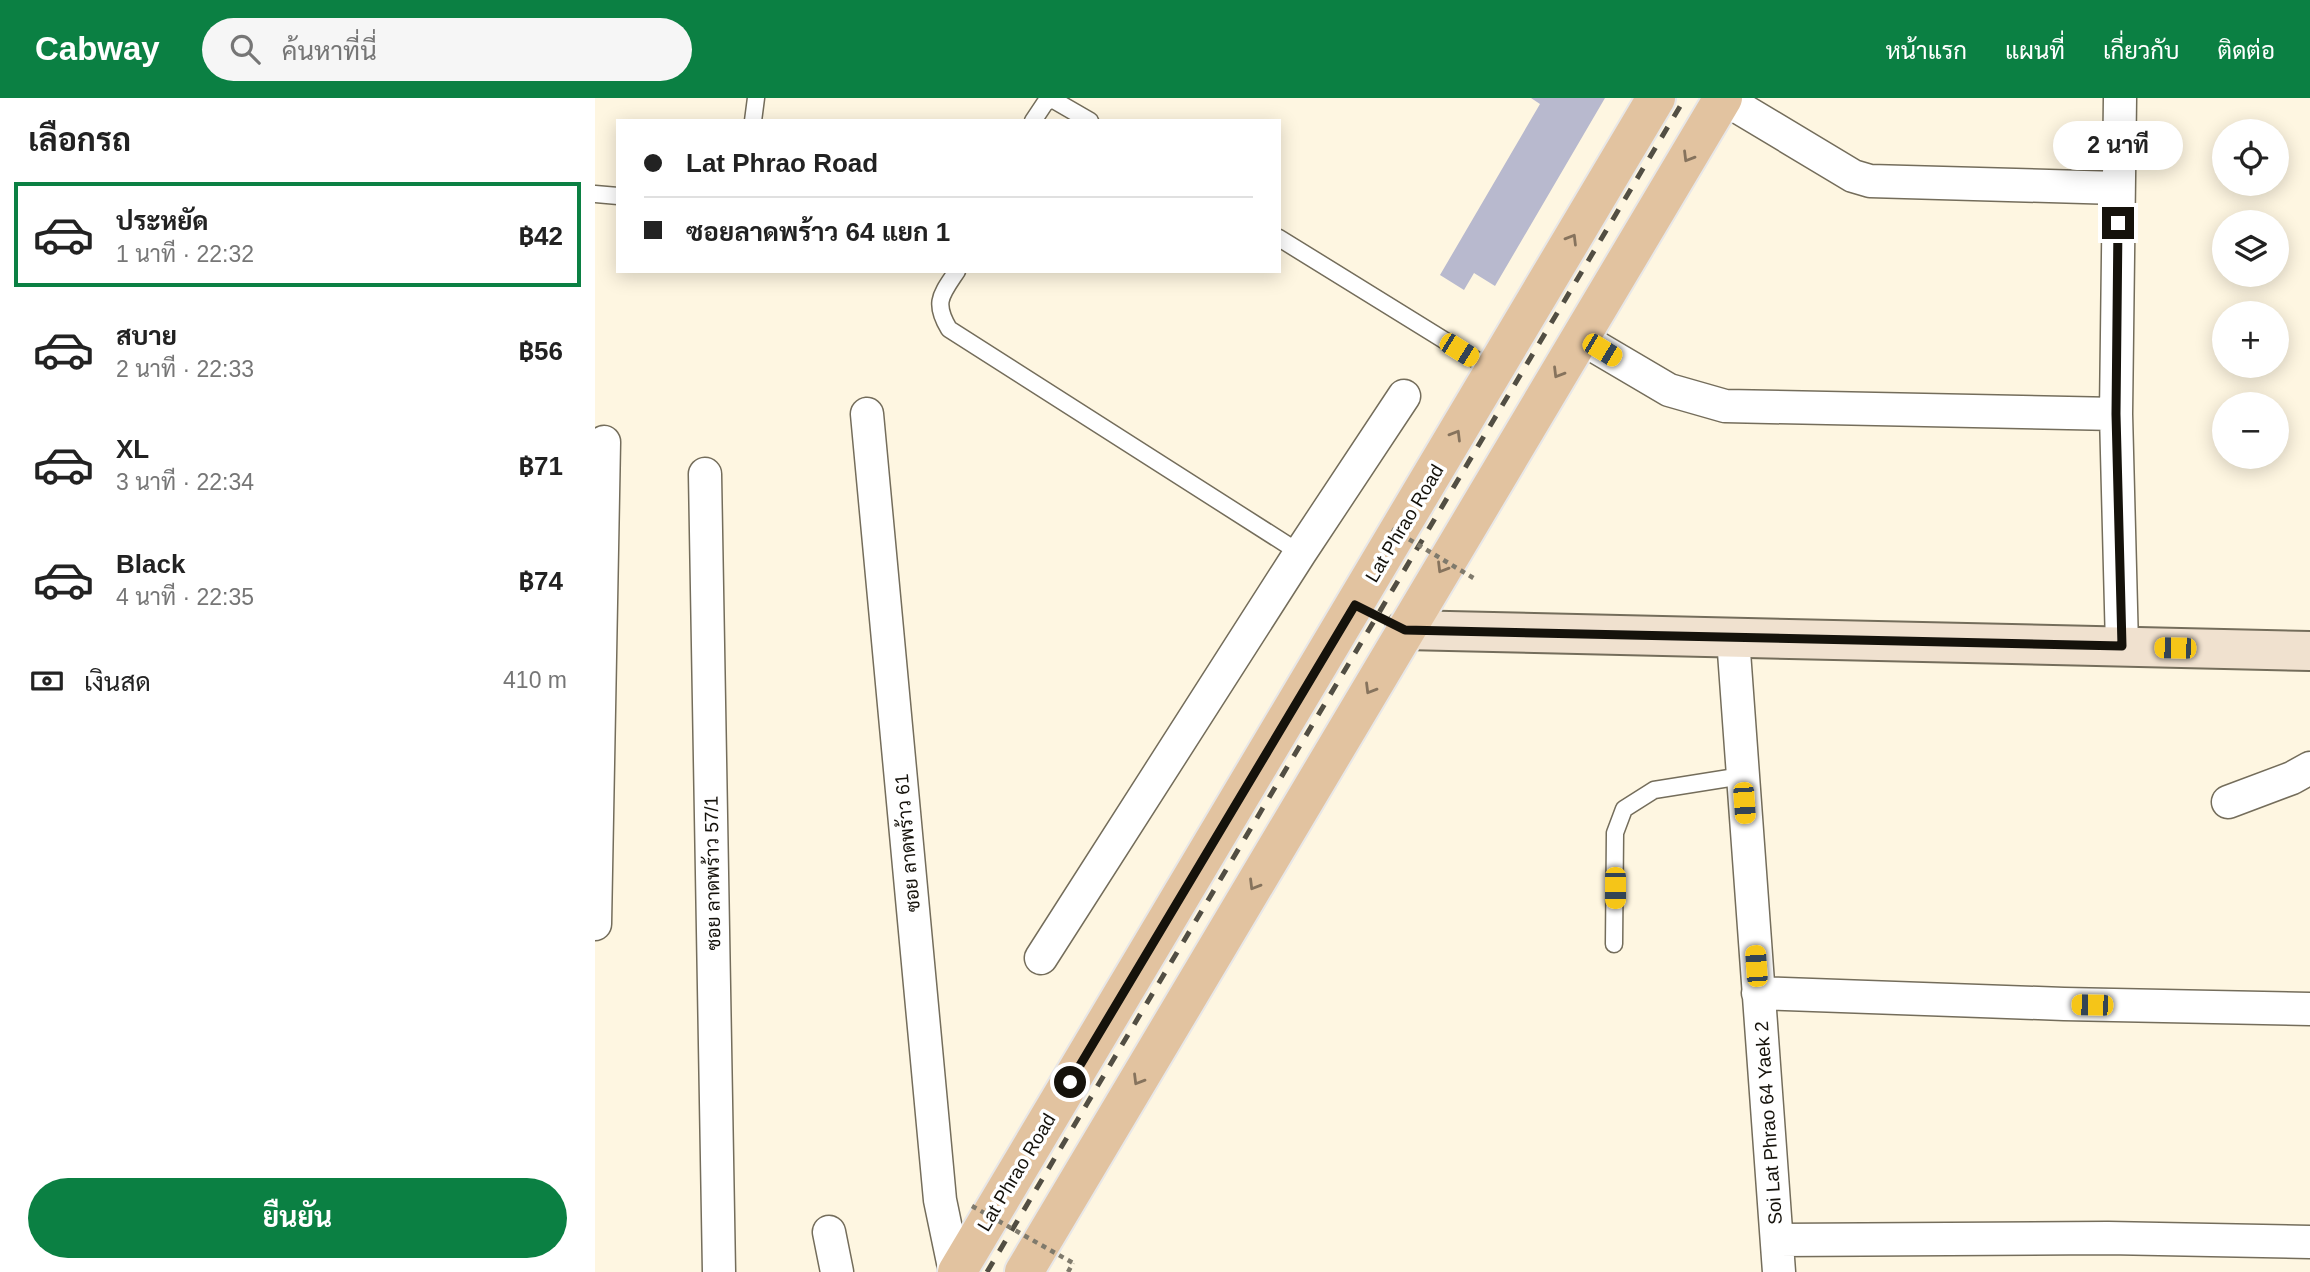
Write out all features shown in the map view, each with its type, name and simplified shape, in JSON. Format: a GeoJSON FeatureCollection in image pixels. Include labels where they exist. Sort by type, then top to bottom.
{"type":"FeatureCollection","features":[{"type":"Feature","properties":{"kind":"main road","name":"Lat Phrao Road"},"geometry":{"type":"LineString","coordinates":[[956,1272],[1656,98]]}},
{"type":"Feature","properties":{"kind":"main road"},"geometry":{"type":"LineString","coordinates":[[1024,1272],[1723,98]]}},
{"type":"Feature","properties":{"kind":"main road"},"geometry":{"type":"LineString","coordinates":[[1355,605],[1405,630]]}},
{"type":"Feature","properties":{"kind":"street"},"geometry":{"type":"LineString","coordinates":[[1723,98],[1853,176],[1870,181],[2118,188]]}},
{"type":"Feature","properties":{"kind":"street"},"geometry":{"type":"LineString","coordinates":[[2120,98],[2116,414],[2122,646]]}},
{"type":"Feature","properties":{"kind":"street"},"geometry":{"type":"LineString","coordinates":[[1579,337],[1669,390],[1725,406],[2116,414]]}},
{"type":"Feature","properties":{"kind":"street"},"geometry":{"type":"LineString","coordinates":[[1041,958],[1300,553],[1404,396]]}},
{"type":"Feature","properties":{"kind":"street","name":"ซอย ลาดพร้าว 61"},"geometry":{"type":"LineString","coordinates":[[867,414],[940,1200],[956,1272]]}},
{"type":"Feature","properties":{"kind":"street"},"geometry":{"type":"LineString","coordinates":[[595,924],[604,442]]}},
{"type":"Feature","properties":{"kind":"street","name":"ซอย ลาดพร้าว 57/1"},"geometry":{"type":"LineString","coordinates":[[705,474],[719,1272]]}},
{"type":"Feature","properties":{"kind":"street"},"geometry":{"type":"LineString","coordinates":[[1405,630],[2310,651]]}},
{"type":"Feature","properties":{"kind":"street","name":"Soi Lat Phrao 64 Yaek 2"},"geometry":{"type":"LineString","coordinates":[[1733,638],[1779,1272]]}},
{"type":"Feature","properties":{"kind":"street"},"geometry":{"type":"LineString","coordinates":[[2228,802],[2292,778],[2310,768]]}},
{"type":"Feature","properties":{"kind":"street"},"geometry":{"type":"LineString","coordinates":[[1758,993],[2064,1004],[2310,1009]]}},
{"type":"Feature","properties":{"kind":"street"},"geometry":{"type":"LineString","coordinates":[[829,1232],[837,1272]]}},
{"type":"Feature","properties":{"kind":"street"},"geometry":{"type":"LineString","coordinates":[[1777,1240],[2108,1238],[2310,1242]]}},
{"type":"Feature","properties":{"kind":"lane"},"geometry":{"type":"LineString","coordinates":[[753,119],[755,98]]}},
{"type":"Feature","properties":{"kind":"lane"},"geometry":{"type":"LineString","coordinates":[[1034,119],[1052,99],[1070,102],[1088,119]]}},
{"type":"Feature","properties":{"kind":"lane"},"geometry":{"type":"LineString","coordinates":[[1059,119],[1070,102]]}},
{"type":"Feature","properties":{"kind":"lane"},"geometry":{"type":"LineString","coordinates":[[595,194],[616,196]]}},
{"type":"Feature","properties":{"kind":"lane"},"geometry":{"type":"LineString","coordinates":[[1281,239],[1494,371]]}},
{"type":"Feature","properties":{"kind":"lane"},"geometry":{"type":"LineString","coordinates":[[956,273],[939,297],[940,314],[949,329],[1300,553]]}},
{"type":"Feature","properties":{"kind":"lane"},"geometry":{"type":"LineString","coordinates":[[1614,944],[1615,833],[1624,809],[1654,790],[1742,776]]}},
{"type":"Feature","properties":{"kind":"path"},"geometry":{"type":"LineString","coordinates":[[1392,529],[1475,579]]}},
{"type":"Feature","properties":{"kind":"path"},"geometry":{"type":"LineString","coordinates":[[972,1206],[1073,1263],[1068,1272]]}},
{"type":"Feature","properties":{"kind":"building"},"geometry":{"type":"Polygon","coordinates":[[[1531,98],[1605,98],[1495,286],[1474,273],[1464,290],[1440,275],[1540,104],[1531,98]]]}},
{"type":"Feature","properties":{"kind":"railway"},"geometry":{"type":"LineString","coordinates":[[987,1272],[1685,98]]}},
{"type":"Feature","properties":{"kind":"route"},"geometry":{"type":"LineString","coordinates":[[1070,1082],[1355,605],[1405,630],[2122,646],[2116,414],[2118,223]]}}]}
